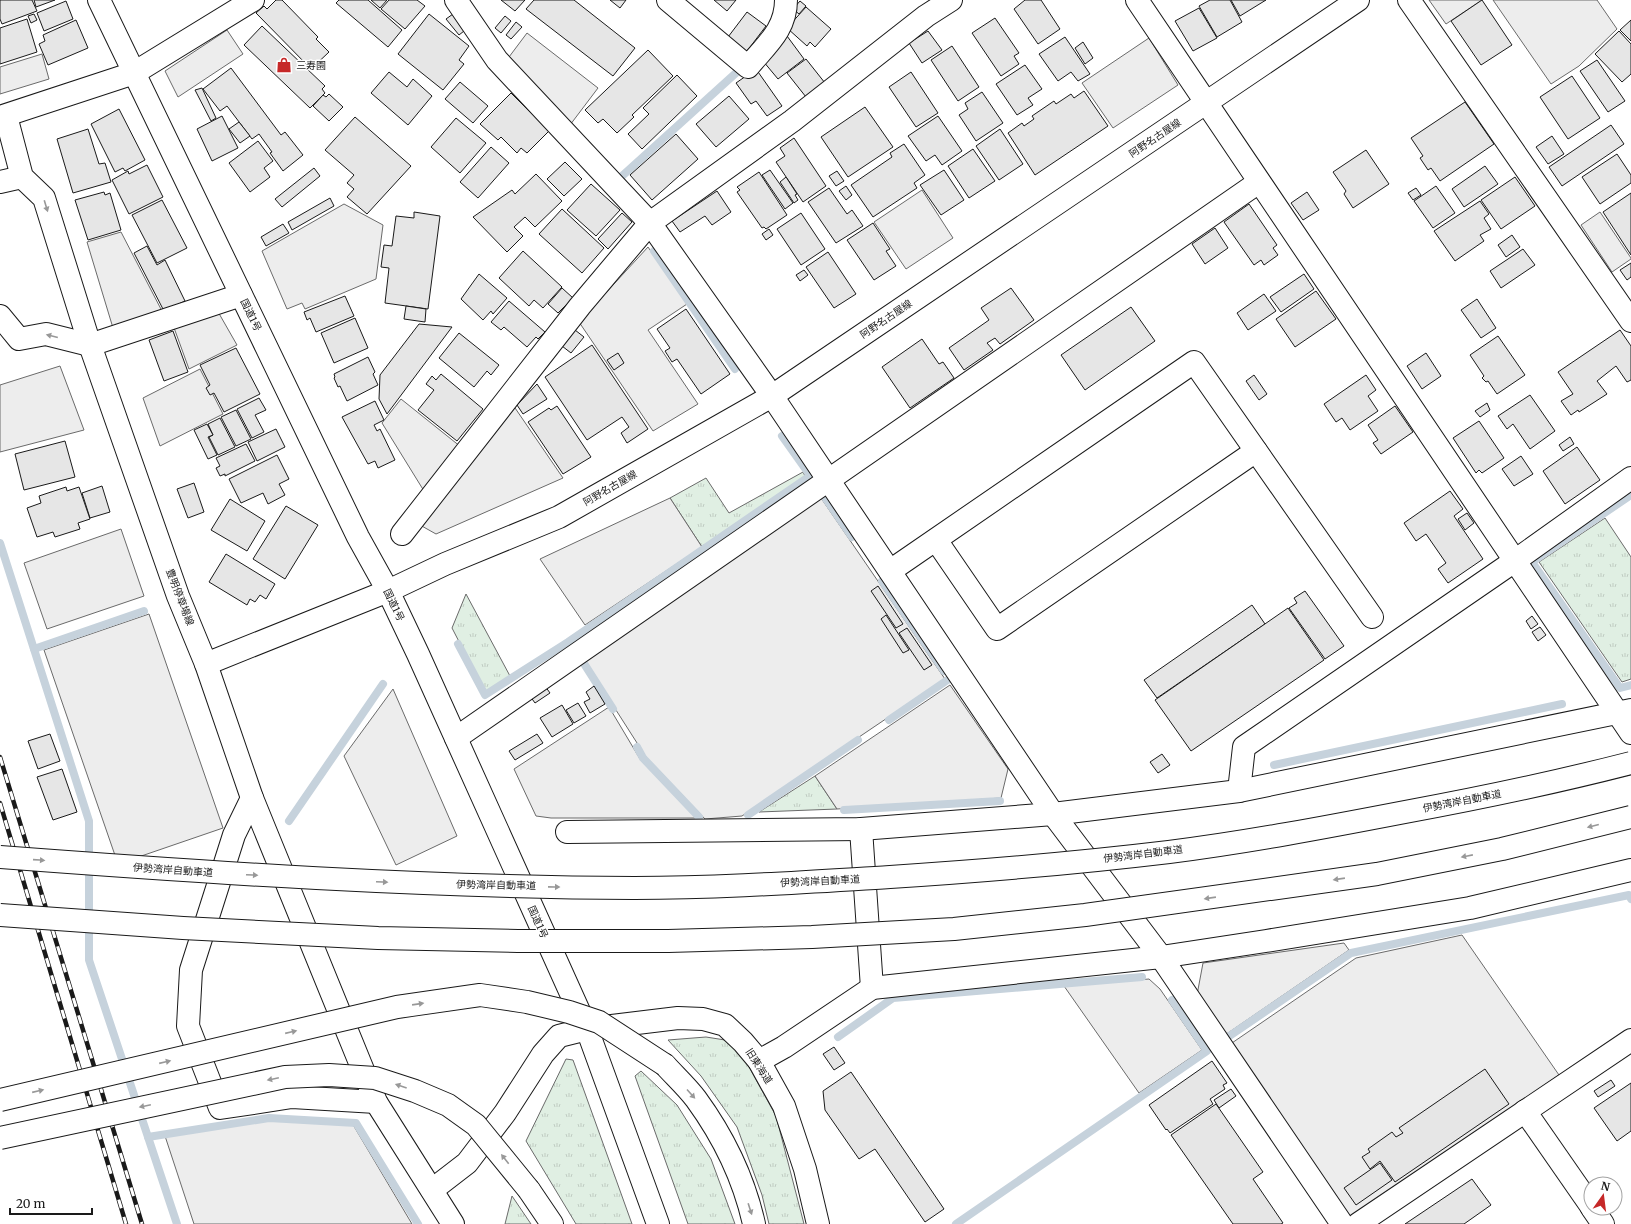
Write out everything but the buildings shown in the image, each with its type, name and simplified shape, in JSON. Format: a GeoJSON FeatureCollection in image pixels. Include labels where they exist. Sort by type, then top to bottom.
{"type":"FeatureCollection","features":[{"type":"Feature","properties":{"kind":"main road","name":"国道1号"},"geometry":{"type":"LineString","coordinates":[[99,0],[358,537],[388,591],[456,738],[587,1029],[658,1224]]}},
{"type":"Feature","properties":{"kind":"main road"},"geometry":{"type":"LineString","coordinates":[[0,182],[22,177],[3,117],[134,73],[254,0]]}},
{"type":"Feature","properties":{"kind":"main road"},"geometry":{"type":"LineString","coordinates":[[456,0],[497,60],[650,223],[772,396],[1053,814],[1161,957],[1342,1224]]}},
{"type":"Feature","properties":{"kind":"main road"},"geometry":{"type":"LineString","coordinates":[[668,0],[748,67],[781,26],[786,14],[786,0]]}},
{"type":"Feature","properties":{"kind":"main road"},"geometry":{"type":"LineString","coordinates":[[402,534],[580,306],[650,223],[794,119],[926,16],[952,0]]}},
{"type":"Feature","properties":{"kind":"main road"},"geometry":{"type":"LineString","coordinates":[[1137,0],[1516,560],[1624,711],[1631,733]]}},
{"type":"Feature","properties":{"kind":"main road","name":"阿野名古屋線"},"geometry":{"type":"LineString","coordinates":[[388,591],[445,564],[559,517],[772,396],[1358,0]]}},
{"type":"Feature","properties":{"kind":"main road"},"geometry":{"type":"LineString","coordinates":[[1409,0],[1631,321]]}},
{"type":"Feature","properties":{"kind":"main road","name":"豊明停車場線"},"geometry":{"type":"LineString","coordinates":[[22,177],[44,198],[90,345],[178,596],[206,664],[252,798],[376,1102],[453,1224]]}},
{"type":"Feature","properties":{"kind":"main road"},"geometry":{"type":"LineString","coordinates":[[456,738],[1259,182]]}},
{"type":"Feature","properties":{"kind":"main road"},"geometry":{"type":"LineString","coordinates":[[0,316],[19,339],[46,334],[90,345],[241,294]]}},
{"type":"Feature","properties":{"kind":"main road"},"geometry":{"type":"LineString","coordinates":[[890,571],[1194,362],[1372,618]]}},
{"type":"Feature","properties":{"kind":"main road"},"geometry":{"type":"LineString","coordinates":[[936,540],[998,629],[1256,451]]}},
{"type":"Feature","properties":{"kind":"main road"},"geometry":{"type":"LineString","coordinates":[[1239,791],[1244,747],[1516,560],[1631,478]]}},
{"type":"Feature","properties":{"kind":"main road"},"geometry":{"type":"LineString","coordinates":[[206,664],[388,591]]}},
{"type":"Feature","properties":{"kind":"main road"},"geometry":{"type":"LineString","coordinates":[[567,832],[861,829],[1053,814],[1239,791],[1624,711]]}},
{"type":"Feature","properties":{"kind":"main road","name":"伊勢湾岸自動車道"},"geometry":{"type":"LineString","coordinates":[[0,857],[319,879],[493,886],[638,888],[783,883],[1041,866],[1171,851],[1306,831],[1470,800],[1631,763]]}},
{"type":"Feature","properties":{"kind":"main road"},"geometry":{"type":"LineString","coordinates":[[252,798],[234,835],[191,970],[188,1026],[220,1108],[292,1097],[376,1102]]}},
{"type":"Feature","properties":{"kind":"main road"},"geometry":{"type":"LineString","coordinates":[[0,915],[190,929],[378,938],[518,941],[668,941],[756,939],[946,930],[1085,915],[1377,874],[1502,849],[1631,817]]}},
{"type":"Feature","properties":{"kind":"main road"},"geometry":{"type":"LineString","coordinates":[[861,829],[872,988]]}},
{"type":"Feature","properties":{"kind":"main road"},"geometry":{"type":"LineString","coordinates":[[758,1061],[784,1047],[872,988],[1161,957],[1470,908],[1631,870]]}},
{"type":"Feature","properties":{"kind":"main road"},"geometry":{"type":"LineString","coordinates":[[0,1100],[397,1007],[480,995],[527,1002],[569,1012],[599,1022],[665,1065],[695,1098],[720,1136],[738,1174],[754,1224]]}},
{"type":"Feature","properties":{"kind":"main road","name":"旧東海道"},"geometry":{"type":"LineString","coordinates":[[432,1190],[467,1164],[505,1113],[543,1054],[558,1036],[587,1029],[678,1018],[703,1019],[725,1025],[743,1042],[758,1061],[784,1106],[805,1169],[818,1224]]}},
{"type":"Feature","properties":{"kind":"main road"},"geometry":{"type":"LineString","coordinates":[[1358,1224],[1631,1040]]}},
{"type":"Feature","properties":{"kind":"main road"},"geometry":{"type":"LineString","coordinates":[[0,1138],[285,1076],[329,1075],[376,1078],[415,1091],[448,1105],[476,1125],[529,1190],[552,1224]]}},
{"type":"Feature","properties":{"kind":"main road"},"geometry":{"type":"LineString","coordinates":[[1526,1111],[1583,1194]]}},
{"type":"Feature","properties":{"kind":"green space"},"geometry":{"type":"Polygon","coordinates":[[[803,472],[805,476],[702,547],[670,498],[706,478],[729,513],[803,472]]]}},
{"type":"Feature","properties":{"kind":"green space"},"geometry":{"type":"Polygon","coordinates":[[[1605,518],[1631,557],[1631,679],[1622,682],[1539,562],[1605,518]]]}},
{"type":"Feature","properties":{"kind":"green space"},"geometry":{"type":"Polygon","coordinates":[[[466,594],[510,676],[485,692],[452,628],[466,594]]]}},
{"type":"Feature","properties":{"kind":"green space"},"geometry":{"type":"Polygon","coordinates":[[[815,776],[837,809],[759,812],[815,776]]]}},
{"type":"Feature","properties":{"kind":"green space"},"geometry":{"type":"Polygon","coordinates":[[[706,1037],[725,1040],[744,1058],[776,1116],[804,1224],[769,1224],[762,1195],[737,1127],[701,1076],[668,1040],[706,1037]]]}},
{"type":"Feature","properties":{"kind":"green space"},"geometry":{"type":"Polygon","coordinates":[[[566,1059],[573,1060],[632,1224],[576,1224],[526,1141],[566,1059]]]}},
{"type":"Feature","properties":{"kind":"green space"},"geometry":{"type":"Polygon","coordinates":[[[641,1071],[677,1105],[711,1159],[735,1224],[688,1224],[635,1076],[641,1071]]]}},
{"type":"Feature","properties":{"kind":"green space"},"geometry":{"type":"Polygon","coordinates":[[[512,1196],[531,1224],[505,1224],[512,1196]]]}},
{"type":"Feature","properties":{"kind":"shaded area"},"geometry":{"type":"Polygon","coordinates":[[[1429,0],[1482,0],[1446,24],[1429,0]]]}},
{"type":"Feature","properties":{"kind":"shaded area"},"geometry":{"type":"Polygon","coordinates":[[[1493,0],[1597,0],[1617,29],[1579,66],[1551,84],[1493,0]]]}},
{"type":"Feature","properties":{"kind":"shaded area"},"geometry":{"type":"Polygon","coordinates":[[[227,30],[243,54],[178,97],[165,71],[227,30]]]}},
{"type":"Feature","properties":{"kind":"shaded area"},"geometry":{"type":"Polygon","coordinates":[[[527,33],[598,88],[570,125],[506,61],[527,33]]]}},
{"type":"Feature","properties":{"kind":"shaded area"},"geometry":{"type":"Polygon","coordinates":[[[1149,38],[1178,85],[1113,128],[1082,83],[1149,38]]]}},
{"type":"Feature","properties":{"kind":"shaded area"},"geometry":{"type":"Polygon","coordinates":[[[42,54],[49,79],[0,94],[0,67],[42,54]]]}},
{"type":"Feature","properties":{"kind":"shaded area"},"geometry":{"type":"Polygon","coordinates":[[[922,190],[953,238],[906,269],[874,222],[922,190]]]}},
{"type":"Feature","properties":{"kind":"shaded area"},"geometry":{"type":"Polygon","coordinates":[[[344,204],[383,225],[376,279],[305,309],[302,303],[287,309],[262,251],[344,204]]]}},
{"type":"Feature","properties":{"kind":"shaded area"},"geometry":{"type":"Polygon","coordinates":[[[1600,212],[1631,258],[1612,272],[1581,225],[1600,212]]]}},
{"type":"Feature","properties":{"kind":"shaded area"},"geometry":{"type":"Polygon","coordinates":[[[121,232],[163,313],[113,328],[87,242],[121,232]]]}},
{"type":"Feature","properties":{"kind":"shaded area"},"geometry":{"type":"Polygon","coordinates":[[[648,247],[687,304],[648,330],[698,404],[653,431],[579,322],[648,247]]]}},
{"type":"Feature","properties":{"kind":"shaded area"},"geometry":{"type":"Polygon","coordinates":[[[217,310],[237,345],[189,369],[173,325],[217,310]]]}},
{"type":"Feature","properties":{"kind":"shaded area"},"geometry":{"type":"Polygon","coordinates":[[[60,366],[84,430],[0,452],[0,385],[60,366]]]}},
{"type":"Feature","properties":{"kind":"shaded area"},"geometry":{"type":"Polygon","coordinates":[[[200,369],[223,414],[160,446],[143,398],[200,369]]]}},
{"type":"Feature","properties":{"kind":"shaded area"},"geometry":{"type":"Polygon","coordinates":[[[401,399],[461,447],[424,491],[382,423],[401,399]]]}},
{"type":"Feature","properties":{"kind":"shaded area"},"geometry":{"type":"Polygon","coordinates":[[[513,405],[563,478],[436,534],[420,525],[513,405]]]}},
{"type":"Feature","properties":{"kind":"shaded area"},"geometry":{"type":"Polygon","coordinates":[[[670,498],[702,547],[585,625],[540,559],[670,498]]]}},
{"type":"Feature","properties":{"kind":"shaded area"},"geometry":{"type":"Polygon","coordinates":[[[821,498],[945,679],[742,816],[705,819],[646,757],[584,660],[821,498]]]}},
{"type":"Feature","properties":{"kind":"shaded area"},"geometry":{"type":"Polygon","coordinates":[[[121,529],[144,596],[47,629],[24,563],[121,529]]]}},
{"type":"Feature","properties":{"kind":"shaded area"},"geometry":{"type":"Polygon","coordinates":[[[149,614],[223,828],[118,864],[44,650],[149,614]]]}},
{"type":"Feature","properties":{"kind":"shaded area"},"geometry":{"type":"Polygon","coordinates":[[[950,685],[1008,769],[1001,798],[837,809],[815,776],[950,685]]]}},
{"type":"Feature","properties":{"kind":"shaded area"},"geometry":{"type":"Polygon","coordinates":[[[393,689],[457,836],[396,865],[344,756],[393,689]]]}},
{"type":"Feature","properties":{"kind":"shaded area"},"geometry":{"type":"Polygon","coordinates":[[[609,707],[640,759],[696,818],[551,818],[536,816],[514,769],[609,707]]]}},
{"type":"Feature","properties":{"kind":"shaded area"},"geometry":{"type":"Polygon","coordinates":[[[1462,935],[1559,1075],[1350,1219],[1229,1045],[1356,958],[1462,935]]]}},
{"type":"Feature","properties":{"kind":"shaded area"},"geometry":{"type":"Polygon","coordinates":[[[1344,943],[1349,950],[1225,1035],[1197,995],[1203,963],[1344,943]]]}},
{"type":"Feature","properties":{"kind":"shaded area"},"geometry":{"type":"Polygon","coordinates":[[[1149,979],[1160,989],[1202,1050],[1139,1093],[1064,986],[1149,979]]]}},
{"type":"Feature","properties":{"kind":"shaded area"},"geometry":{"type":"Polygon","coordinates":[[[270,1120],[352,1123],[412,1224],[194,1224],[165,1136],[270,1120]]]}},
{"type":"Feature","properties":{"kind":"waterway"},"geometry":{"type":"LineString","coordinates":[[621,177],[737,72]]}},
{"type":"Feature","properties":{"kind":"waterway"},"geometry":{"type":"LineString","coordinates":[[654,251],[735,369]]}},
{"type":"Feature","properties":{"kind":"waterway"},"geometry":{"type":"LineString","coordinates":[[782,436],[809,474]]}},
{"type":"Feature","properties":{"kind":"waterway"},"geometry":{"type":"LineString","coordinates":[[458,644],[485,695],[568,642],[810,476]]}},
{"type":"Feature","properties":{"kind":"waterway"},"geometry":{"type":"LineString","coordinates":[[1631,495],[1532,562],[1620,688],[1631,685]]}},
{"type":"Feature","properties":{"kind":"waterway"},"geometry":{"type":"LineString","coordinates":[[826,499],[852,537]]}},
{"type":"Feature","properties":{"kind":"waterway"},"geometry":{"type":"LineString","coordinates":[[0,543],[89,821],[89,960],[177,1224]]}},
{"type":"Feature","properties":{"kind":"waterway"},"geometry":{"type":"LineString","coordinates":[[882,581],[944,671]]}},
{"type":"Feature","properties":{"kind":"waterway"},"geometry":{"type":"LineString","coordinates":[[34,649],[144,611]]}},
{"type":"Feature","properties":{"kind":"waterway"},"geometry":{"type":"LineString","coordinates":[[583,662],[613,709]]}},
{"type":"Feature","properties":{"kind":"waterway"},"geometry":{"type":"LineString","coordinates":[[889,720],[949,679]]}},
{"type":"Feature","properties":{"kind":"waterway"},"geometry":{"type":"LineString","coordinates":[[289,821],[383,684]]}},
{"type":"Feature","properties":{"kind":"waterway"},"geometry":{"type":"LineString","coordinates":[[1274,765],[1562,704]]}},
{"type":"Feature","properties":{"kind":"waterway"},"geometry":{"type":"LineString","coordinates":[[748,815],[858,740]]}},
{"type":"Feature","properties":{"kind":"waterway"},"geometry":{"type":"LineString","coordinates":[[637,747],[643,758],[699,817]]}},
{"type":"Feature","properties":{"kind":"waterway"},"geometry":{"type":"LineString","coordinates":[[844,810],[1000,801]]}},
{"type":"Feature","properties":{"kind":"waterway"},"geometry":{"type":"LineString","coordinates":[[1228,1037],[1351,953],[1629,895],[1631,899]]}},
{"type":"Feature","properties":{"kind":"waterway"},"geometry":{"type":"LineString","coordinates":[[838,1037],[893,998],[1142,977]]}},
{"type":"Feature","properties":{"kind":"waterway"},"geometry":{"type":"LineString","coordinates":[[956,1224],[1207,1051],[1172,1000]]}},
{"type":"Feature","properties":{"kind":"waterway"},"geometry":{"type":"LineString","coordinates":[[148,1137],[269,1118],[356,1123],[418,1224]]}},
{"type":"Feature","properties":{"kind":"railway"},"geometry":{"type":"LineString","coordinates":[[0,757],[142,1224]]}},
{"type":"Feature","properties":{"kind":"railway"},"geometry":{"type":"LineString","coordinates":[[0,803],[126,1224]]}},
{"type":"Feature","properties":{"kind":"place","name":"三寿園"},"geometry":{"type":"Point","coordinates":[284,65]}}]}
